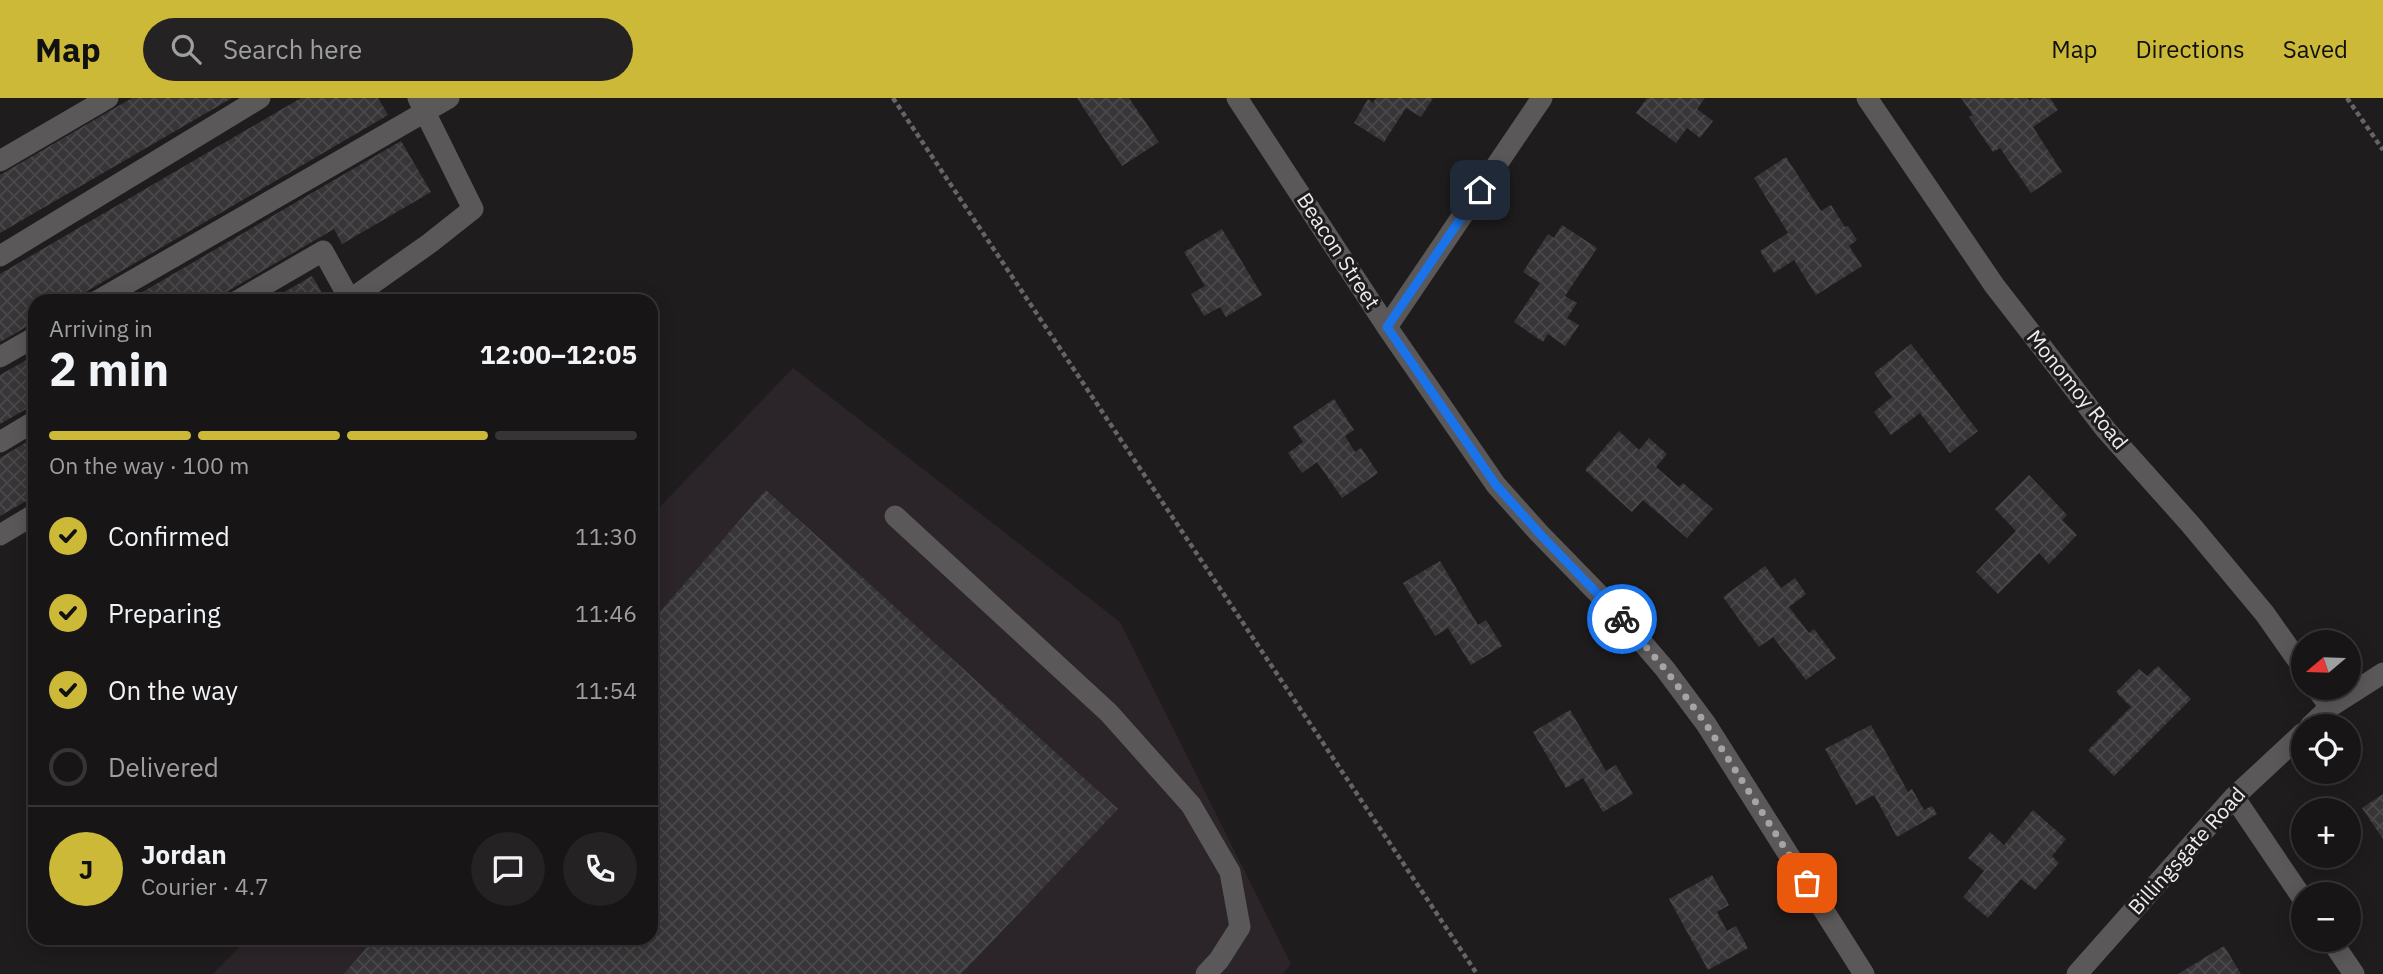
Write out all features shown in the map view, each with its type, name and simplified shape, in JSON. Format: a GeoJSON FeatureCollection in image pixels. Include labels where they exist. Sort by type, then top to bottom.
{"type":"FeatureCollection","features":[{"type":"Feature","properties":{"kind":"street"},"geometry":{"type":"LineString","coordinates":[[0,161],[108,98]]}},
{"type":"Feature","properties":{"kind":"street"},"geometry":{"type":"LineString","coordinates":[[0,256],[260,98]]}},
{"type":"Feature","properties":{"kind":"street"},"geometry":{"type":"LineString","coordinates":[[109,294],[422,105],[449,98]]}},
{"type":"Feature","properties":{"kind":"street","name":"Beacon Street"},"geometry":{"type":"LineString","coordinates":[[1237,98],[1387,327],[1496,485],[1617,613],[1665,669],[1706,724],[1864,974]]}},
{"type":"Feature","properties":{"kind":"street"},"geometry":{"type":"LineString","coordinates":[[1387,327],[1542,98]]}},
{"type":"Feature","properties":{"kind":"street","name":"Monomoy Road"},"geometry":{"type":"LineString","coordinates":[[1867,98],[1994,285],[2106,430],[2191,525],[2265,614],[2291,651]]}},
{"type":"Feature","properties":{"kind":"street"},"geometry":{"type":"LineString","coordinates":[[358,294],[473,209],[422,105]]}},
{"type":"Feature","properties":{"kind":"street"},"geometry":{"type":"LineString","coordinates":[[249,294],[323,251],[346,294]]}},
{"type":"Feature","properties":{"kind":"street"},"geometry":{"type":"LineString","coordinates":[[0,357],[28,341]]}},
{"type":"Feature","properties":{"kind":"street"},"geometry":{"type":"LineString","coordinates":[[0,442],[28,425]]}},
{"type":"Feature","properties":{"kind":"street"},"geometry":{"type":"LineString","coordinates":[[895,516],[1109,713],[1191,805],[1230,872],[1240,927],[1219,960],[1206,974]]}},
{"type":"Feature","properties":{"kind":"street"},"geometry":{"type":"LineString","coordinates":[[0,535],[28,518]]}},
{"type":"Feature","properties":{"kind":"street"},"geometry":{"type":"LineString","coordinates":[[2323,714],[2383,673]]}},
{"type":"Feature","properties":{"kind":"street"},"geometry":{"type":"LineString","coordinates":[[2324,700],[2330,708]]}},
{"type":"Feature","properties":{"kind":"street","name":"Billingsgate Road"},"geometry":{"type":"LineString","coordinates":[[2077,974],[2234,797],[2291,744]]}},
{"type":"Feature","properties":{"kind":"street"},"geometry":{"type":"LineString","coordinates":[[2234,797],[2292,882]]}},
{"type":"Feature","properties":{"kind":"street"},"geometry":{"type":"LineString","coordinates":[[2339,952],[2354,974]]}},
{"type":"Feature","properties":{"kind":"path"},"geometry":{"type":"LineString","coordinates":[[893,98],[1477,974]]}},
{"type":"Feature","properties":{"kind":"path"},"geometry":{"type":"LineString","coordinates":[[2347,98],[2383,150]]}},
{"type":"Feature","properties":{"kind":"shaded area"},"geometry":{"type":"Polygon","coordinates":[[[793,368],[1120,622],[1291,964],[1283,974],[213,974],[241,945],[658,945],[658,509],[793,368]]]}},
{"type":"Feature","properties":{"kind":"building"},"geometry":{"type":"Polygon","coordinates":[[[132,98],[232,98],[0,233],[0,175],[132,98]]]}},
{"type":"Feature","properties":{"kind":"building"},"geometry":{"type":"Polygon","coordinates":[[[301,98],[378,98],[388,115],[82,294],[28,294],[28,326],[0,342],[0,274],[301,98]]]}},
{"type":"Feature","properties":{"kind":"building"},"geometry":{"type":"Polygon","coordinates":[[[1077,98],[1129,98],[1159,142],[1122,166],[1077,98]]]}},
{"type":"Feature","properties":{"kind":"building"},"geometry":{"type":"Polygon","coordinates":[[[1376,98],[1433,98],[1421,117],[1406,108],[1384,142],[1354,123],[1368,99],[1373,103],[1376,98]]]}},
{"type":"Feature","properties":{"kind":"building"},"geometry":{"type":"Polygon","coordinates":[[[1647,98],[1705,98],[1697,109],[1713,121],[1700,138],[1687,128],[1676,143],[1636,113],[1647,98]]]}},
{"type":"Feature","properties":{"kind":"building"},"geometry":{"type":"Polygon","coordinates":[[[1961,98],[2028,98],[2029,101],[2033,98],[2050,98],[2058,110],[2033,127],[2062,172],[2031,193],[2000,148],[1993,152],[1969,117],[1973,115],[1961,98]]]}},
{"type":"Feature","properties":{"kind":"building"},"geometry":{"type":"Polygon","coordinates":[[[401,141],[431,192],[342,244],[334,229],[223,294],[139,294],[401,141]]]}},
{"type":"Feature","properties":{"kind":"building"},"geometry":{"type":"Polygon","coordinates":[[[1786,157],[1821,211],[1831,205],[1857,240],[1849,246],[1862,266],[1816,295],[1794,260],[1774,273],[1760,251],[1788,233],[1754,178],[1786,157]]]}},
{"type":"Feature","properties":{"kind":"building"},"geometry":{"type":"Polygon","coordinates":[[[1562,225],[1597,248],[1565,296],[1577,303],[1567,318],[1579,325],[1565,346],[1548,334],[1543,342],[1514,322],[1540,283],[1523,272],[1548,234],[1554,238],[1562,225]]]}},
{"type":"Feature","properties":{"kind":"building"},"geometry":{"type":"Polygon","coordinates":[[[1222,229],[1262,295],[1226,317],[1220,307],[1204,316],[1191,294],[1205,286],[1184,252],[1222,229]]]}},
{"type":"Feature","properties":{"kind":"building"},"geometry":{"type":"Polygon","coordinates":[[[312,276],[323,294],[281,294],[312,276]]]}},
{"type":"Feature","properties":{"kind":"building"},"geometry":{"type":"Polygon","coordinates":[[[1911,344],[1978,431],[1950,453],[1920,413],[1891,435],[1874,412],[1892,397],[1874,373],[1911,344]]]}},
{"type":"Feature","properties":{"kind":"building"},"geometry":{"type":"Polygon","coordinates":[[[28,359],[28,408],[0,424],[0,375],[28,359]]]}},
{"type":"Feature","properties":{"kind":"building"},"geometry":{"type":"Polygon","coordinates":[[[1334,399],[1354,430],[1345,436],[1355,452],[1361,448],[1378,473],[1342,498],[1317,462],[1302,473],[1288,453],[1303,442],[1293,427],[1334,399]]]}},
{"type":"Feature","properties":{"kind":"building"},"geometry":{"type":"Polygon","coordinates":[[[1619,431],[1639,450],[1649,438],[1667,454],[1656,467],[1679,487],[1683,483],[1713,509],[1687,538],[1643,500],[1632,512],[1585,470],[1619,431]]]}},
{"type":"Feature","properties":{"kind":"building"},"geometry":{"type":"Polygon","coordinates":[[[28,441],[28,500],[0,516],[0,458],[28,441]]]}},
{"type":"Feature","properties":{"kind":"building"},"geometry":{"type":"Polygon","coordinates":[[[2029,475],[2067,515],[2062,520],[2077,535],[2049,564],[2039,553],[1998,594],[1976,572],[2016,531],[1995,509],[2029,475]]]}},
{"type":"Feature","properties":{"kind":"building"},"geometry":{"type":"Polygon","coordinates":[[[766,490],[1118,809],[961,974],[344,974],[369,945],[658,945],[658,614],[766,490]]]}},
{"type":"Feature","properties":{"kind":"building"},"geometry":{"type":"Polygon","coordinates":[[[1440,561],[1478,625],[1486,620],[1502,646],[1471,665],[1448,628],[1435,636],[1403,583],[1440,561]]]}},
{"type":"Feature","properties":{"kind":"building"},"geometry":{"type":"Polygon","coordinates":[[[1765,566],[1781,588],[1795,578],[1806,594],[1789,607],[1809,633],[1814,629],[1836,658],[1806,680],[1773,637],[1759,647],[1723,597],[1765,566]]]}},
{"type":"Feature","properties":{"kind":"building"},"geometry":{"type":"Polygon","coordinates":[[[2158,666],[2191,699],[2114,776],[2088,750],[2131,707],[2116,692],[2139,669],[2147,676],[2158,666]]]}},
{"type":"Feature","properties":{"kind":"building"},"geometry":{"type":"Polygon","coordinates":[[[1570,710],[1606,771],[1616,765],[1633,794],[1603,812],[1583,778],[1566,788],[1533,732],[1570,710]]]}},
{"type":"Feature","properties":{"kind":"building"},"geometry":{"type":"Polygon","coordinates":[[[1871,725],[1908,792],[1912,789],[1924,810],[1932,806],[1937,814],[1897,837],[1874,795],[1856,805],[1825,749],[1871,725]]]}},
{"type":"Feature","properties":{"kind":"building"},"geometry":{"type":"Polygon","coordinates":[[[2383,794],[2383,839],[2362,808],[2383,794]]]}},
{"type":"Feature","properties":{"kind":"building"},"geometry":{"type":"Polygon","coordinates":[[[2033,810],[2066,839],[2052,856],[2059,863],[2035,890],[2021,879],[1988,918],[1963,897],[1984,871],[1968,858],[1990,832],[2004,845],[2033,810]]]}},
{"type":"Feature","properties":{"kind":"building"},"geometry":{"type":"Polygon","coordinates":[[[1712,875],[1729,905],[1717,912],[1727,931],[1736,926],[1748,948],[1708,970],[1669,899],[1712,875]]]}},
{"type":"Feature","properties":{"kind":"building"},"geometry":{"type":"Polygon","coordinates":[[[2224,946],[2241,974],[2178,974],[2224,946]]]}},
{"type":"Feature","properties":{"kind":"way so far"},"geometry":{"type":"LineString","coordinates":[[1622,619],[1665,669],[1706,724],[1807,883]]}},
{"type":"Feature","properties":{"kind":"route"},"geometry":{"type":"LineString","coordinates":[[1480,190],[1387,327],[1496,485],[1622,619]]}}]}
